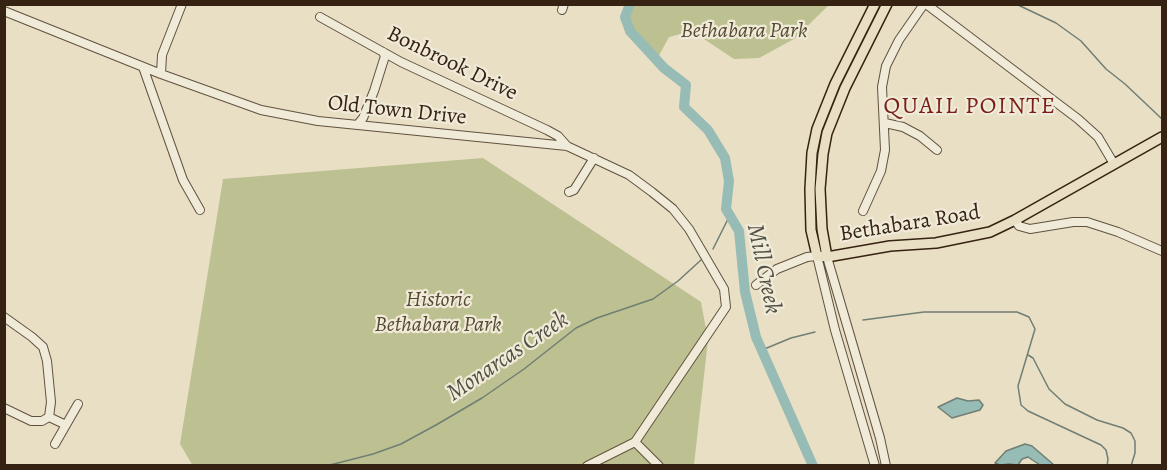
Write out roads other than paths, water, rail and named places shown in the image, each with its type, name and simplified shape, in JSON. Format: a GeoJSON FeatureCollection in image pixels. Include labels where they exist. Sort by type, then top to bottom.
{"type":"FeatureCollection","features":[{"type":"Feature","properties":{"kind":"main road"},"geometry":{"type":"LineString","coordinates":[[817,256],[811,230],[810,189],[814,141],[835,84],[875,4]]}},
{"type":"Feature","properties":{"kind":"main road"},"geometry":{"type":"LineString","coordinates":[[827,257],[822,229],[820,189],[827,133],[845,88],[887,4]]}},
{"type":"Feature","properties":{"kind":"main road","name":"Bethabara Road"},"geometry":{"type":"LineString","coordinates":[[817,256],[827,257],[890,246],[936,243],[990,232],[1162,137]]}},
{"type":"Feature","properties":{"kind":"street"},"geometry":{"type":"LineString","coordinates":[[5,11],[8,4]]}},
{"type":"Feature","properties":{"kind":"street"},"geometry":{"type":"LineString","coordinates":[[161,74],[162,55],[182,4]]}},
{"type":"Feature","properties":{"kind":"street"},"geometry":{"type":"LineString","coordinates":[[863,212],[881,171],[885,150],[882,87],[886,66],[899,40],[925,4],[1078,119],[1098,137],[1114,164]]}},
{"type":"Feature","properties":{"kind":"street","name":"Old Town Drive"},"geometry":{"type":"LineString","coordinates":[[5,11],[161,74],[261,110],[290,117],[567,146],[629,175],[666,203],[681,218],[724,290],[726,307],[634,442]]}},
{"type":"Feature","properties":{"kind":"street","name":"Bonbrook Drive"},"geometry":{"type":"LineString","coordinates":[[320,17],[383,52],[547,130],[558,136],[567,146]]}},
{"type":"Feature","properties":{"kind":"street"},"geometry":{"type":"LineString","coordinates":[[358,124],[363,118],[374,91],[385,56],[383,52]]}},
{"type":"Feature","properties":{"kind":"street"},"geometry":{"type":"LineString","coordinates":[[143,66],[183,180],[200,210]]}},
{"type":"Feature","properties":{"kind":"street"},"geometry":{"type":"LineString","coordinates":[[885,123],[903,127],[920,136],[937,150]]}},
{"type":"Feature","properties":{"kind":"street"},"geometry":{"type":"LineString","coordinates":[[569,192],[574,190],[594,158]]}},
{"type":"Feature","properties":{"kind":"street"},"geometry":{"type":"LineString","coordinates":[[1015,220],[1019,226],[1030,229],[1087,222],[1118,232],[1162,251]]}},
{"type":"Feature","properties":{"kind":"street"},"geometry":{"type":"LineString","coordinates":[[817,256],[827,299],[875,465]]}},
{"type":"Feature","properties":{"kind":"street","name":"Bethabara Road"},"geometry":{"type":"LineString","coordinates":[[756,285],[777,269],[807,257],[817,256]]}},
{"type":"Feature","properties":{"kind":"street"},"geometry":{"type":"LineString","coordinates":[[827,257],[886,465]]}},
{"type":"Feature","properties":{"kind":"street"},"geometry":{"type":"LineString","coordinates":[[4,317],[43,347],[51,395],[49,417],[42,422],[31,421],[4,408]]}},
{"type":"Feature","properties":{"kind":"street"},"geometry":{"type":"LineString","coordinates":[[55,444],[78,404]]}},
{"type":"Feature","properties":{"kind":"street"},"geometry":{"type":"LineString","coordinates":[[49,417],[66,425]]}},
{"type":"Feature","properties":{"kind":"street"},"geometry":{"type":"LineString","coordinates":[[588,465],[634,442],[659,465]]}},
{"type":"Feature","properties":{"kind":"water"},"geometry":{"type":"Polygon","coordinates":[[[957,398],[968,401],[979,400],[983,405],[980,410],[952,418],[938,407],[957,398]]]}},
{"type":"Feature","properties":{"kind":"water"},"geometry":{"type":"Polygon","coordinates":[[[1025,444],[1032,446],[1054,465],[1040,465],[1028,457],[1022,459],[1018,465],[995,463],[1006,451],[1025,444]]]}},
{"type":"Feature","properties":{"kind":"waterway","name":"Mill Creek"},"geometry":{"type":"LineString","coordinates":[[630,4],[625,17],[630,31],[664,68],[686,85],[684,107],[708,130],[725,158],[729,181],[726,209],[739,231],[745,292],[756,337],[813,466]]}},
{"type":"Feature","properties":{"kind":"waterway"},"geometry":{"type":"LineString","coordinates":[[1016,4],[1056,23],[1081,41],[1106,69],[1162,119]]}},
{"type":"Feature","properties":{"kind":"waterway","name":"Monarcas Creek"},"geometry":{"type":"LineString","coordinates":[[713,249],[729,217]]}},
{"type":"Feature","properties":{"kind":"waterway","name":"Monarcas Creek"},"geometry":{"type":"LineString","coordinates":[[326,466],[401,444],[436,425],[482,398],[524,369],[576,328],[597,318],[653,299],[701,260]]}},
{"type":"Feature","properties":{"kind":"waterway"},"geometry":{"type":"LineString","coordinates":[[863,320],[924,312],[1017,312],[1029,317],[1035,329],[1018,386],[1021,405],[1028,411],[1101,445],[1106,450],[1107,466]]}},
{"type":"Feature","properties":{"kind":"waterway"},"geometry":{"type":"LineString","coordinates":[[762,350],[791,338],[815,332]]}},
{"type":"Feature","properties":{"kind":"waterway"},"geometry":{"type":"LineString","coordinates":[[1028,355],[1033,358],[1049,389],[1065,404],[1131,433],[1135,441],[1135,453],[1131,466]]}},
{"type":"Feature","properties":{"kind":"district","name":"QUAIL POINTE"},"geometry":{"type":"Point","coordinates":[970,107]}},
{"type":"Feature","properties":{"kind":"park label","name":"Bethabara Park"},"geometry":{"type":"Point","coordinates":[744,32]}},
{"type":"Feature","properties":{"kind":"park label","name":"Historic Bethabara Park"},"geometry":{"type":"Point","coordinates":[438,314]}}]}
